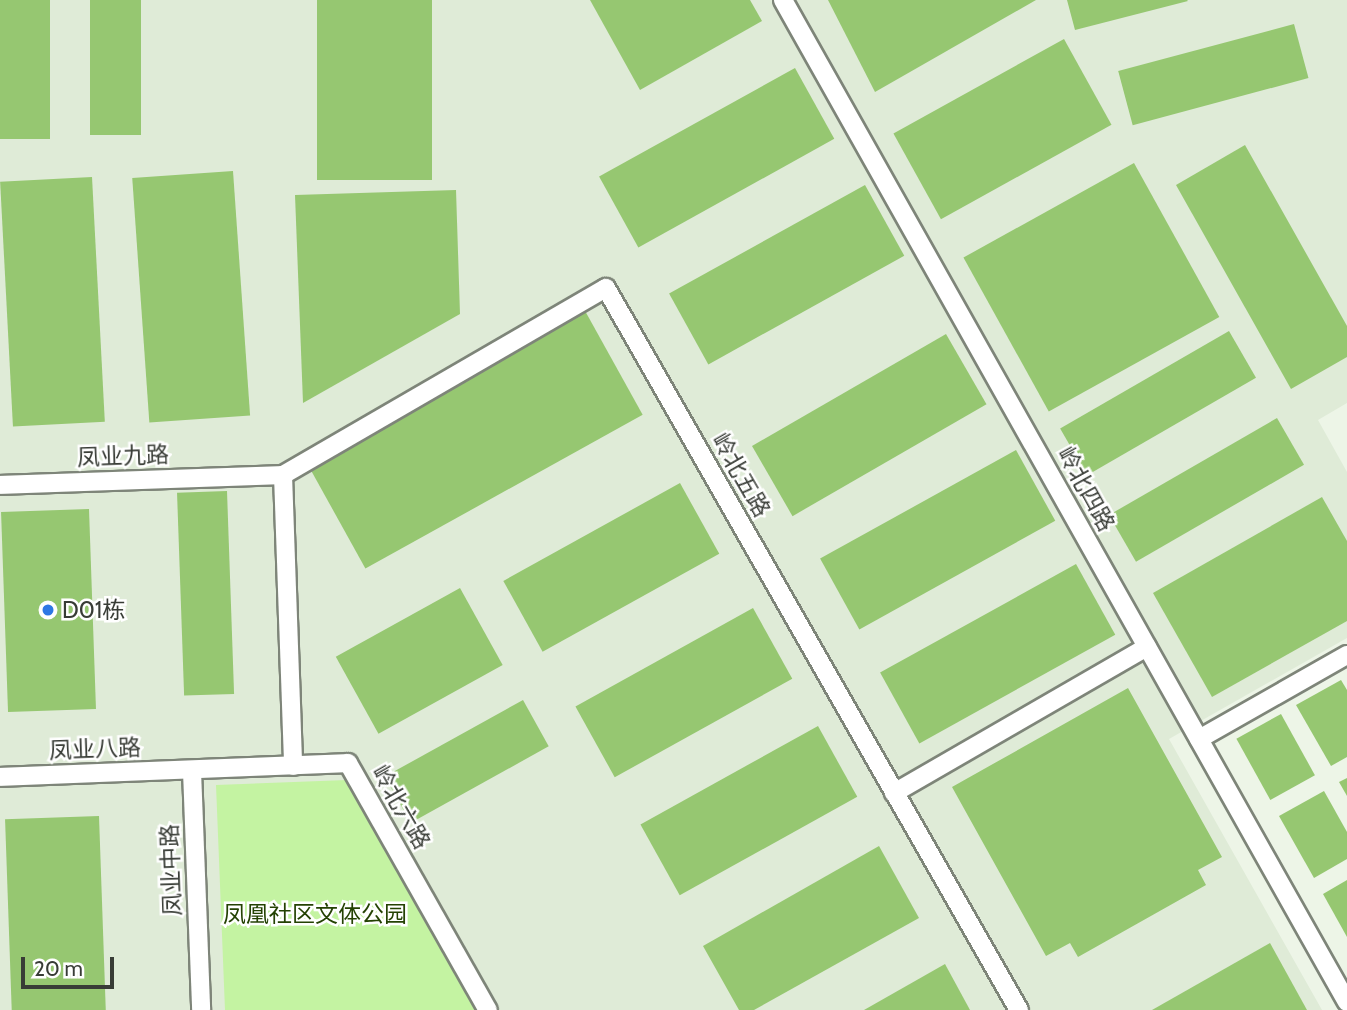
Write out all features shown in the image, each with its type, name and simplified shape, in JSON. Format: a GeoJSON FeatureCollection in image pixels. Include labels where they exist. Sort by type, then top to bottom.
{"type":"FeatureCollection","features":[{"type":"Feature","properties":{"kind":"lane","name":"岭北四路"},"geometry":{"type":"LineString","coordinates":[[783,0],[1347,1002]]}},
{"type":"Feature","properties":{"kind":"lane","name":"岭北五路"},"geometry":{"type":"LineString","coordinates":[[282,475],[606,288],[1018,1010]]}},
{"type":"Feature","properties":{"kind":"lane"},"geometry":{"type":"LineString","coordinates":[[282,475],[293,766]]}},
{"type":"Feature","properties":{"kind":"lane","name":"凤业九路"},"geometry":{"type":"LineString","coordinates":[[0,485],[282,475]]}},
{"type":"Feature","properties":{"kind":"lane"},"geometry":{"type":"LineString","coordinates":[[894,793],[1147,647]]}},
{"type":"Feature","properties":{"kind":"lane"},"geometry":{"type":"LineString","coordinates":[[1199,739],[1347,655]]}},
{"type":"Feature","properties":{"kind":"lane","name":"岭北六路"},"geometry":{"type":"LineString","coordinates":[[192,771],[348,763],[488,1010]]}},
{"type":"Feature","properties":{"kind":"lane","name":"凤业八路"},"geometry":{"type":"LineString","coordinates":[[0,777],[192,771]]}},
{"type":"Feature","properties":{"kind":"lane","name":"凤业中路"},"geometry":{"type":"LineString","coordinates":[[192,771],[201,1010]]}},
{"type":"Feature","properties":{"kind":"shaded area"},"geometry":{"type":"Polygon","coordinates":[[[0,0],[1347,0],[1347,403],[1318,420],[1347,472],[1347,638],[1169,739],[1322,1010],[0,1010],[0,0]]]}},
{"type":"Feature","properties":{"kind":"green space","name":"凤凰社区文体公园"},"geometry":{"type":"Polygon","coordinates":[[[347,780],[476,1010],[225,1010],[216,785],[347,780]]]}},
{"type":"Feature","properties":{"kind":"building"},"geometry":{"type":"Polygon","coordinates":[[[0,0],[50,0],[50,139],[0,139],[0,0]]]}},
{"type":"Feature","properties":{"kind":"building"},"geometry":{"type":"Polygon","coordinates":[[[90,0],[141,0],[141,135],[90,135],[90,0]]]}},
{"type":"Feature","properties":{"kind":"building"},"geometry":{"type":"Polygon","coordinates":[[[317,0],[432,0],[432,180],[317,180],[317,0]]]}},
{"type":"Feature","properties":{"kind":"building"},"geometry":{"type":"Polygon","coordinates":[[[590,0],[750,0],[762,21],[640,90],[590,0]]]}},
{"type":"Feature","properties":{"kind":"building"},"geometry":{"type":"Polygon","coordinates":[[[828,0],[1036,0],[875,92],[828,0]]]}},
{"type":"Feature","properties":{"kind":"building"},"geometry":{"type":"Polygon","coordinates":[[[1067,0],[1187,0],[1188,1],[1075,30],[1067,0]]]}},
{"type":"Feature","properties":{"kind":"building"},"geometry":{"type":"Polygon","coordinates":[[[1294,24],[1308,78],[1133,125],[1118,71],[1294,24]]]}},
{"type":"Feature","properties":{"kind":"building"},"geometry":{"type":"Polygon","coordinates":[[[1064,39],[1112,125],[941,219],[893,134],[1064,39]]]}},
{"type":"Feature","properties":{"kind":"building"},"geometry":{"type":"Polygon","coordinates":[[[795,68],[834,139],[638,247],[599,177],[795,68]]]}},
{"type":"Feature","properties":{"kind":"building"},"geometry":{"type":"Polygon","coordinates":[[[1245,145],[1347,326],[1347,357],[1291,389],[1176,185],[1245,145]]]}},
{"type":"Feature","properties":{"kind":"building"},"geometry":{"type":"Polygon","coordinates":[[[1134,163],[1219,317],[1049,411],[963,258],[1134,163]]]}},
{"type":"Feature","properties":{"kind":"building"},"geometry":{"type":"Polygon","coordinates":[[[233,171],[250,415],[149,422],[132,178],[233,171]]]}},
{"type":"Feature","properties":{"kind":"building"},"geometry":{"type":"Polygon","coordinates":[[[92,177],[105,422],[13,426],[0,182],[92,177]]]}},
{"type":"Feature","properties":{"kind":"building"},"geometry":{"type":"Polygon","coordinates":[[[865,185],[904,256],[708,364],[669,294],[865,185]]]}},
{"type":"Feature","properties":{"kind":"building"},"geometry":{"type":"Polygon","coordinates":[[[456,190],[460,314],[303,403],[295,195],[456,190]]]}},
{"type":"Feature","properties":{"kind":"building"},"geometry":{"type":"Polygon","coordinates":[[[584,309],[643,415],[365,569],[307,463],[584,309]]]}},
{"type":"Feature","properties":{"kind":"building"},"geometry":{"type":"Polygon","coordinates":[[[1229,331],[1256,378],[1087,475],[1060,428],[1229,331]]]}},
{"type":"Feature","properties":{"kind":"building"},"geometry":{"type":"Polygon","coordinates":[[[946,334],[986,404],[793,516],[752,446],[946,334]]]}},
{"type":"Feature","properties":{"kind":"building"},"geometry":{"type":"Polygon","coordinates":[[[1277,418],[1304,465],[1136,562],[1109,515],[1277,418]]]}},
{"type":"Feature","properties":{"kind":"building"},"geometry":{"type":"Polygon","coordinates":[[[1016,450],[1055,521],[859,629],[820,559],[1016,450]]]}},
{"type":"Feature","properties":{"kind":"building"},"geometry":{"type":"Polygon","coordinates":[[[680,483],[719,554],[543,652],[503,581],[680,483]]]}},
{"type":"Feature","properties":{"kind":"building"},"geometry":{"type":"Polygon","coordinates":[[[227,491],[234,694],[184,696],[177,493],[227,491]]]}},
{"type":"Feature","properties":{"kind":"building"},"geometry":{"type":"Polygon","coordinates":[[[1322,497],[1347,541],[1347,621],[1212,697],[1153,593],[1322,497]]]}},
{"type":"Feature","properties":{"kind":"building","name":"D01栋"},"geometry":{"type":"Polygon","coordinates":[[[89,509],[96,709],[8,712],[1,512],[89,509]]]}},
{"type":"Feature","properties":{"kind":"building"},"geometry":{"type":"Polygon","coordinates":[[[1076,564],[1115,635],[919,743],[880,673],[1076,564]]]}},
{"type":"Feature","properties":{"kind":"building"},"geometry":{"type":"Polygon","coordinates":[[[460,588],[503,665],[378,734],[336,657],[460,588]]]}},
{"type":"Feature","properties":{"kind":"building"},"geometry":{"type":"Polygon","coordinates":[[[753,608],[792,679],[615,777],[575,706],[753,608]]]}},
{"type":"Feature","properties":{"kind":"building"},"geometry":{"type":"Polygon","coordinates":[[[1341,680],[1347,690],[1347,757],[1331,766],[1296,705],[1341,680]]]}},
{"type":"Feature","properties":{"kind":"building"},"geometry":{"type":"Polygon","coordinates":[[[1128,688],[1222,857],[1198,870],[1206,885],[1078,957],[1070,943],[1046,956],[952,787],[1128,688]]]}},
{"type":"Feature","properties":{"kind":"building"},"geometry":{"type":"Polygon","coordinates":[[[523,700],[549,746],[411,823],[385,777],[523,700]]]}},
{"type":"Feature","properties":{"kind":"building"},"geometry":{"type":"Polygon","coordinates":[[[1281,714],[1315,775],[1270,800],[1236,739],[1281,714]]]}},
{"type":"Feature","properties":{"kind":"building"},"geometry":{"type":"Polygon","coordinates":[[[818,726],[857,797],[680,895],[640,824],[818,726]]]}},
{"type":"Feature","properties":{"kind":"building"},"geometry":{"type":"Polygon","coordinates":[[[1347,778],[1347,796],[1339,782],[1347,778]]]}},
{"type":"Feature","properties":{"kind":"building"},"geometry":{"type":"Polygon","coordinates":[[[1324,791],[1347,832],[1347,859],[1314,878],[1279,816],[1324,791]]]}},
{"type":"Feature","properties":{"kind":"building"},"geometry":{"type":"Polygon","coordinates":[[[99,816],[106,1010],[12,1010],[5,819],[99,816]]]}},
{"type":"Feature","properties":{"kind":"building"},"geometry":{"type":"Polygon","coordinates":[[[879,846],[919,918],[754,1010],[739,1010],[703,946],[879,846]]]}},
{"type":"Feature","properties":{"kind":"building"},"geometry":{"type":"Polygon","coordinates":[[[1347,880],[1347,937],[1323,894],[1347,880]]]}},
{"type":"Feature","properties":{"kind":"building"},"geometry":{"type":"Polygon","coordinates":[[[1270,943],[1307,1010],[1152,1010],[1270,943]]]}},
{"type":"Feature","properties":{"kind":"building"},"geometry":{"type":"Polygon","coordinates":[[[945,964],[970,1010],[864,1010],[945,964]]]}},
{"type":"Feature","properties":{"kind":"place","name":"D01栋"},"geometry":{"type":"Point","coordinates":[48,610]}}]}
